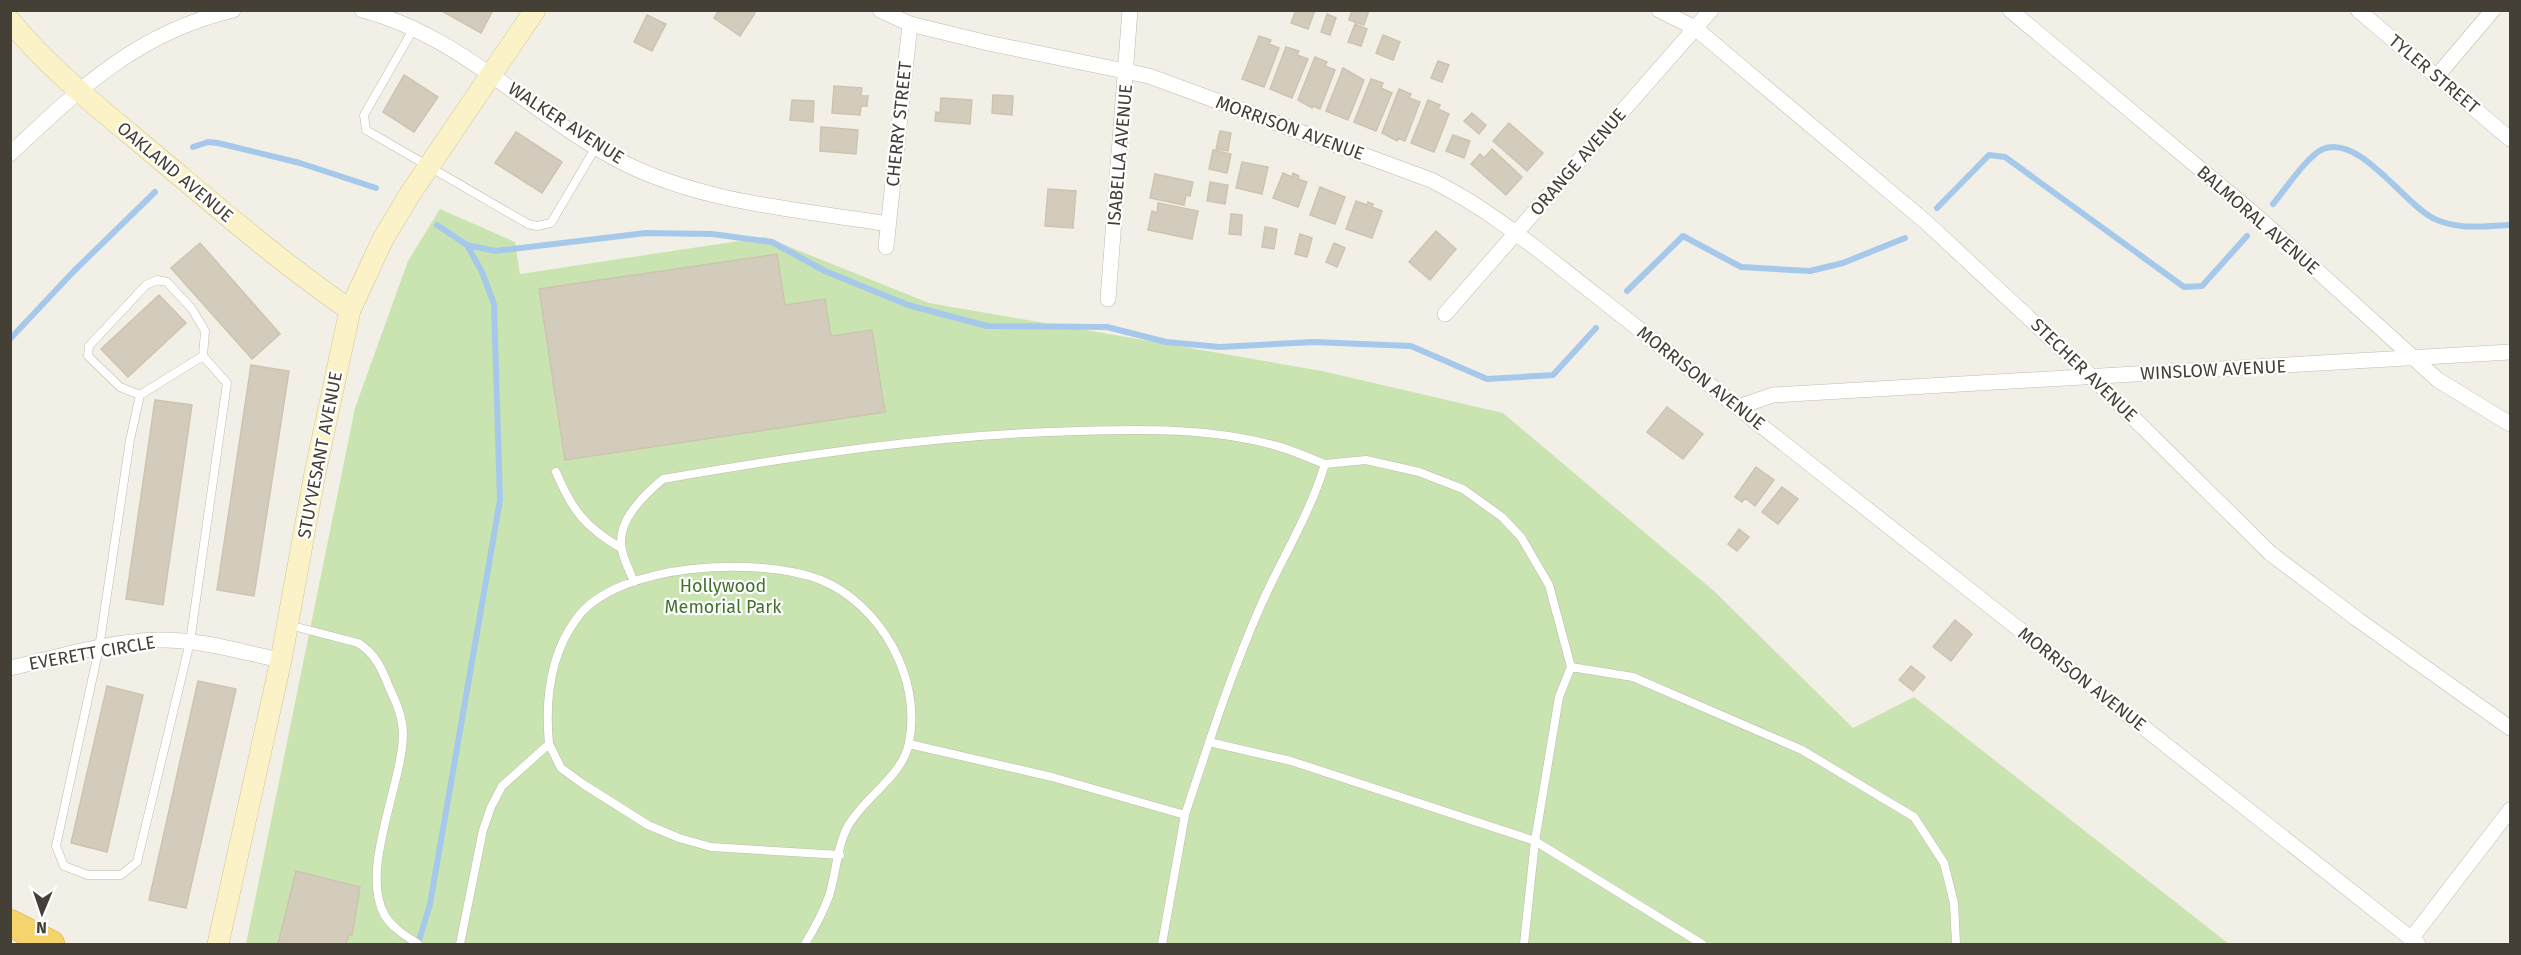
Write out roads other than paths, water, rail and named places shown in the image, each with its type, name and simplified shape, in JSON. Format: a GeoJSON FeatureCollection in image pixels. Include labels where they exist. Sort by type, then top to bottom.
{"type":"FeatureCollection","features":[{"type":"Feature","properties":{"kind":"highway"},"geometry":{"type":"LineString","coordinates":[[10,923],[51,945]]}},
{"type":"Feature","properties":{"kind":"main road","name":"STUYVESANT AVENUE"},"geometry":{"type":"LineString","coordinates":[[218,945],[281,660],[315,473],[350,310],[383,239],[429,166],[535,10]]}},
{"type":"Feature","properties":{"kind":"main road","name":"OAKLAND AVENUE"},"geometry":{"type":"LineString","coordinates":[[10,21],[30,44],[78,90],[296,274],[350,310]]}},
{"type":"Feature","properties":{"kind":"street"},"geometry":{"type":"LineString","coordinates":[[10,153],[78,90],[120,58],[148,41],[179,27],[233,10]]}},
{"type":"Feature","properties":{"kind":"street","name":"WALKER AVENUE"},"geometry":{"type":"LineString","coordinates":[[362,10],[414,28],[492,74],[596,147],[624,163],[694,190],[888,224]]}},
{"type":"Feature","properties":{"kind":"street","name":"MORRISON AVENUE"},"geometry":{"type":"LineString","coordinates":[[880,10],[909,24],[988,43],[1149,76],[1431,180],[1457,193],[1516,233],[2415,942]]}},
{"type":"Feature","properties":{"kind":"street","name":"ISABELLA AVENUE"},"geometry":{"type":"LineString","coordinates":[[1108,299],[1130,10]]}},
{"type":"Feature","properties":{"kind":"street","name":"STECHER AVENUE"},"geometry":{"type":"LineString","coordinates":[[1659,10],[1695,28],[1927,223],[2091,376],[2270,553],[2511,728]]}},
{"type":"Feature","properties":{"kind":"street","name":"ORANGE AVENUE"},"geometry":{"type":"LineString","coordinates":[[1445,314],[1711,10]]}},
{"type":"Feature","properties":{"kind":"street","name":"BALMORAL AVENUE"},"geometry":{"type":"LineString","coordinates":[[2010,10],[2260,219],[2438,380],[2511,424]]}},
{"type":"Feature","properties":{"kind":"street","name":"TYLER STREET"},"geometry":{"type":"LineString","coordinates":[[2358,10],[2511,139]]}},
{"type":"Feature","properties":{"kind":"street"},"geometry":{"type":"LineString","coordinates":[[2437,76],[2493,10]]}},
{"type":"Feature","properties":{"kind":"street","name":"CHERRY STREET"},"geometry":{"type":"LineString","coordinates":[[886,247],[909,24]]}},
{"type":"Feature","properties":{"kind":"street","name":"WINSLOW AVENUE"},"geometry":{"type":"LineString","coordinates":[[1738,407],[1773,395],[2511,352]]}},
{"type":"Feature","properties":{"kind":"street","name":"EVERETT CIRCLE"},"geometry":{"type":"LineString","coordinates":[[10,668],[99,648],[152,640],[190,642],[281,660]]}},
{"type":"Feature","properties":{"kind":"street"},"geometry":{"type":"LineString","coordinates":[[2415,942],[2511,810]]}},
{"type":"Feature","properties":{"kind":"lane"},"geometry":{"type":"LineString","coordinates":[[414,28],[364,115],[366,130],[528,224],[537,226],[551,223],[596,147]]}},
{"type":"Feature","properties":{"kind":"lane"},"geometry":{"type":"LineString","coordinates":[[140,395],[120,387],[88,356],[89,346],[146,285],[157,280],[167,282],[192,309],[206,331],[203,356],[227,383],[190,642],[137,862],[121,875],[88,875],[64,866],[56,846],[99,648],[130,440],[140,395],[203,356]]}},
{"type":"Feature","properties":{"kind":"lane"},"geometry":{"type":"LineString","coordinates":[[634,582],[621,548],[625,522],[644,495],[663,479],[840,450],[1002,433],[1160,428],[1217,434],[1274,445],[1325,464],[1366,460],[1419,472],[1463,489],[1502,517],[1521,537],[1549,585],[1571,667],[1559,697],[1535,841],[1524,945]]}},
{"type":"Feature","properties":{"kind":"lane"},"geometry":{"type":"LineString","coordinates":[[1162,945],[1185,815],[1209,742],[1261,606],[1317,491],[1325,464]]}},
{"type":"Feature","properties":{"kind":"lane"},"geometry":{"type":"LineString","coordinates":[[556,472],[570,506],[600,536],[621,548]]}},
{"type":"Feature","properties":{"kind":"lane"},"geometry":{"type":"LineString","coordinates":[[805,945],[829,896],[848,827],[869,797],[902,764],[909,744],[911,722],[909,693],[890,639],[874,619],[848,597],[822,580],[792,572],[752,568],[671,572],[634,582],[603,594],[577,617],[563,641],[551,675],[546,718],[549,744],[561,768],[648,825],[679,838],[711,847],[840,855]]}},
{"type":"Feature","properties":{"kind":"lane"},"geometry":{"type":"LineString","coordinates":[[287,624],[358,643],[368,649],[383,670],[400,713],[403,737],[376,875],[379,900],[385,916],[399,931],[418,945]]}},
{"type":"Feature","properties":{"kind":"lane"},"geometry":{"type":"LineString","coordinates":[[1571,667],[1633,677],[1802,750],[1914,817],[1944,863],[1954,903],[1956,945]]}},
{"type":"Feature","properties":{"kind":"lane"},"geometry":{"type":"LineString","coordinates":[[1209,742],[1291,761],[1535,841],[1702,945]]}},
{"type":"Feature","properties":{"kind":"lane"},"geometry":{"type":"LineString","coordinates":[[460,945],[476,858],[491,807],[502,786],[549,744]]}},
{"type":"Feature","properties":{"kind":"lane"},"geometry":{"type":"LineString","coordinates":[[909,744],[1052,777],[1185,815]]}},
{"type":"Feature","properties":{"kind":"waterway"},"geometry":{"type":"LineString","coordinates":[[193,147],[208,142],[218,143],[300,163],[376,188]]}},
{"type":"Feature","properties":{"kind":"waterway"},"geometry":{"type":"LineString","coordinates":[[2273,204],[2310,159],[2323,149],[2338,147],[2368,162],[2411,202],[2437,220],[2464,226],[2510,225]]}},
{"type":"Feature","properties":{"kind":"waterway"},"geometry":{"type":"LineString","coordinates":[[1937,208],[1989,155],[2005,157],[2184,287],[2202,286],[2247,236]]}},
{"type":"Feature","properties":{"kind":"waterway"},"geometry":{"type":"LineString","coordinates":[[10,339],[73,272],[155,192]]}},
{"type":"Feature","properties":{"kind":"waterway"},"geometry":{"type":"LineString","coordinates":[[418,944],[430,904],[500,500],[494,304],[482,272],[467,245],[437,225]]}},
{"type":"Feature","properties":{"kind":"waterway"},"geometry":{"type":"LineString","coordinates":[[467,245],[495,251],[646,233],[712,234],[772,242],[825,271],[908,305],[987,326],[1107,327],[1166,342],[1220,347],[1314,342],[1411,346],[1487,379],[1553,375],[1596,328]]}},
{"type":"Feature","properties":{"kind":"waterway"},"geometry":{"type":"LineString","coordinates":[[1627,291],[1683,236],[1741,267],[1810,271],[1843,263],[1905,238]]}},
{"type":"Feature","properties":{"kind":"park label","name":"Hollywood Memorial Park"},"geometry":{"type":"Point","coordinates":[723,596]}}]}
